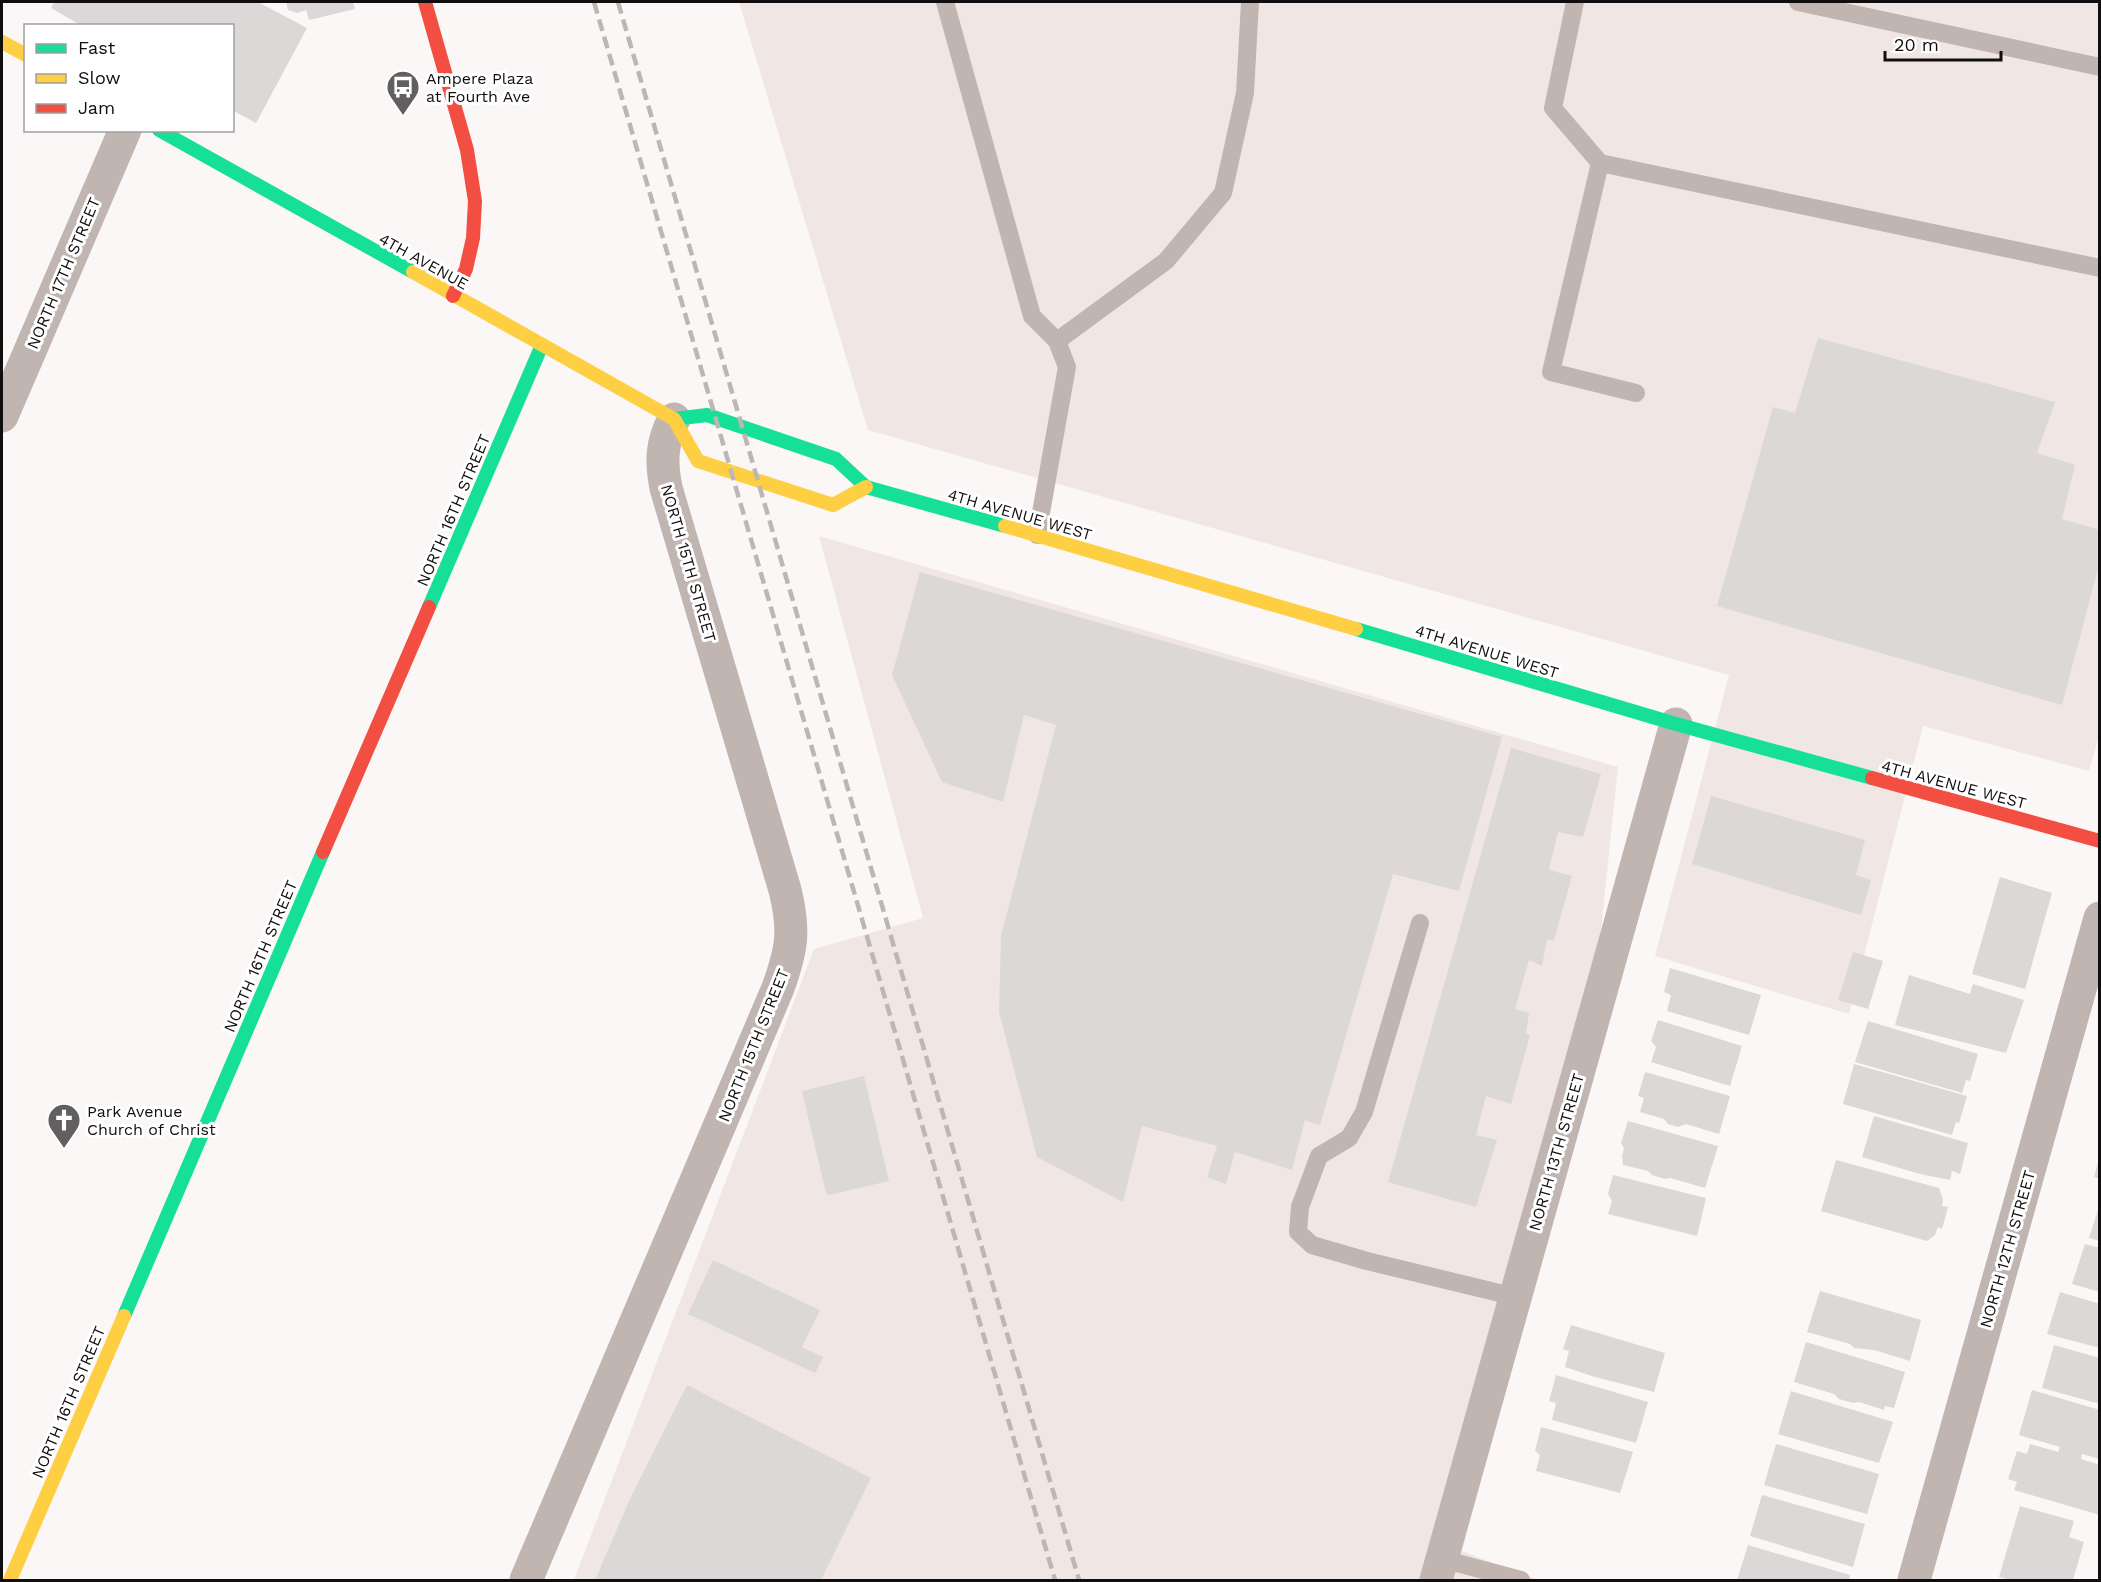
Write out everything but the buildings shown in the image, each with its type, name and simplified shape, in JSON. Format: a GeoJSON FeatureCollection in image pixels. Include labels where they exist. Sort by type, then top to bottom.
{"type":"FeatureCollection","features":[{"type":"Feature","properties":{"kind":"street"},"geometry":{"type":"LineString","coordinates":[[425,2],[467,150],[475,201],[473,238],[466,269],[453,296]]}},
{"type":"Feature","properties":{"kind":"street"},"geometry":{"type":"LineString","coordinates":[[2,42],[24,54]]}},
{"type":"Feature","properties":{"kind":"street","name":"NORTH 17TH STREET"},"geometry":{"type":"LineString","coordinates":[[2,416],[10,369],[124,132]]}},
{"type":"Feature","properties":{"kind":"street","name":"4TH AVENUE"},"geometry":{"type":"LineString","coordinates":[[163,132],[674,419]]}},
{"type":"Feature","properties":{"kind":"street","name":"NORTH 16TH STREET"},"geometry":{"type":"LineString","coordinates":[[10,1581],[542,345]]}},
{"type":"Feature","properties":{"kind":"street"},"geometry":{"type":"LineString","coordinates":[[707,415],[836,459],[866,487],[833,505],[698,461],[674,419],[707,415]]}},
{"type":"Feature","properties":{"kind":"street","name":"NORTH 15TH STREET"},"geometry":{"type":"LineString","coordinates":[[526,1581],[778,988],[787,964],[792,940],[791,916],[785,890],[666,488],[662,468],[662,449],[666,433],[674,419]]}},
{"type":"Feature","properties":{"kind":"street","name":"4TH AVENUE WEST"},"geometry":{"type":"LineString","coordinates":[[866,487],[1037,535],[1676,724],[2100,841]]}},
{"type":"Feature","properties":{"kind":"street","name":"NORTH 13TH STREET"},"geometry":{"type":"LineString","coordinates":[[1439,1570],[1676,724]]}},
{"type":"Feature","properties":{"kind":"street","name":"NORTH 12TH STREET"},"geometry":{"type":"LineString","coordinates":[[1914,1581],[2100,918]]}},
{"type":"Feature","properties":{"kind":"lane"},"geometry":{"type":"LineString","coordinates":[[945,2],[1032,316],[1057,341],[1067,367],[1037,535]]}},
{"type":"Feature","properties":{"kind":"lane"},"geometry":{"type":"LineString","coordinates":[[1057,341],[1166,261],[1223,193],[1245,93],[1251,2]]}},
{"type":"Feature","properties":{"kind":"lane"},"geometry":{"type":"LineString","coordinates":[[1575,2],[1553,108],[1600,163],[2100,268]]}},
{"type":"Feature","properties":{"kind":"lane"},"geometry":{"type":"LineString","coordinates":[[1798,2],[2100,67]]}},
{"type":"Feature","properties":{"kind":"lane"},"geometry":{"type":"LineString","coordinates":[[1600,163],[1551,372],[1636,393]]}},
{"type":"Feature","properties":{"kind":"lane"},"geometry":{"type":"LineString","coordinates":[[1420,923],[1364,1112],[1349,1138],[1319,1156],[1300,1207],[1298,1232],[1312,1245],[1367,1261],[1516,1297]]}},
{"type":"Feature","properties":{"kind":"lane"},"geometry":{"type":"LineString","coordinates":[[1439,1570],[1521,1581]]}},
{"type":"Feature","properties":{"kind":"shaded area"},"geometry":{"type":"Polygon","coordinates":[[[739,2],[2099,2],[2100,733],[2089,771],[1923,726],[1849,1014],[1655,956],[1729,675],[868,430],[739,2]]]}},
{"type":"Feature","properties":{"kind":"shaded area"},"geometry":{"type":"Polygon","coordinates":[[[819,536],[1618,767],[1599,949],[1509,1373],[1462,1551],[1538,1580],[574,1580],[814,949],[923,918],[819,536]]]}},
{"type":"Feature","properties":{"kind":"railway"},"geometry":{"type":"LineString","coordinates":[[594,2],[1055,1580]]}},
{"type":"Feature","properties":{"kind":"railway"},"geometry":{"type":"LineString","coordinates":[[618,2],[1079,1580]]}},
{"type":"Feature","properties":{"kind":"traffic: fast"},"geometry":{"type":"LineString","coordinates":[[163,132],[413,272]]}},
{"type":"Feature","properties":{"kind":"traffic: fast"},"geometry":{"type":"LineString","coordinates":[[429,607],[542,345]]}},
{"type":"Feature","properties":{"kind":"traffic: fast"},"geometry":{"type":"LineString","coordinates":[[674,419],[707,415],[836,459],[866,487],[1005,526]]}},
{"type":"Feature","properties":{"kind":"traffic: fast"},"geometry":{"type":"LineString","coordinates":[[1356,629],[1676,724],[1872,778]]}},
{"type":"Feature","properties":{"kind":"traffic: fast"},"geometry":{"type":"LineString","coordinates":[[124,1316],[323,852]]}},
{"type":"Feature","properties":{"kind":"traffic: slow"},"geometry":{"type":"LineString","coordinates":[[2,42],[24,54]]}},
{"type":"Feature","properties":{"kind":"traffic: slow"},"geometry":{"type":"LineString","coordinates":[[413,272],[674,419],[698,461],[833,505],[866,487]]}},
{"type":"Feature","properties":{"kind":"traffic: slow"},"geometry":{"type":"LineString","coordinates":[[1005,526],[1356,629]]}},
{"type":"Feature","properties":{"kind":"traffic: slow"},"geometry":{"type":"LineString","coordinates":[[10,1580],[124,1316]]}},
{"type":"Feature","properties":{"kind":"traffic: jam"},"geometry":{"type":"LineString","coordinates":[[425,2],[467,150],[475,201],[473,238],[466,269],[453,296]]}},
{"type":"Feature","properties":{"kind":"traffic: jam"},"geometry":{"type":"LineString","coordinates":[[323,852],[429,607]]}},
{"type":"Feature","properties":{"kind":"traffic: jam"},"geometry":{"type":"LineString","coordinates":[[1872,778],[2100,841]]}},
{"type":"Feature","properties":{"kind":"place","name":"Ampere Plaza at Fourth Ave"},"geometry":{"type":"Point","coordinates":[403,116]}},
{"type":"Feature","properties":{"kind":"place","name":"Park Avenue Church of Christ"},"geometry":{"type":"Point","coordinates":[64,1149]}}]}
